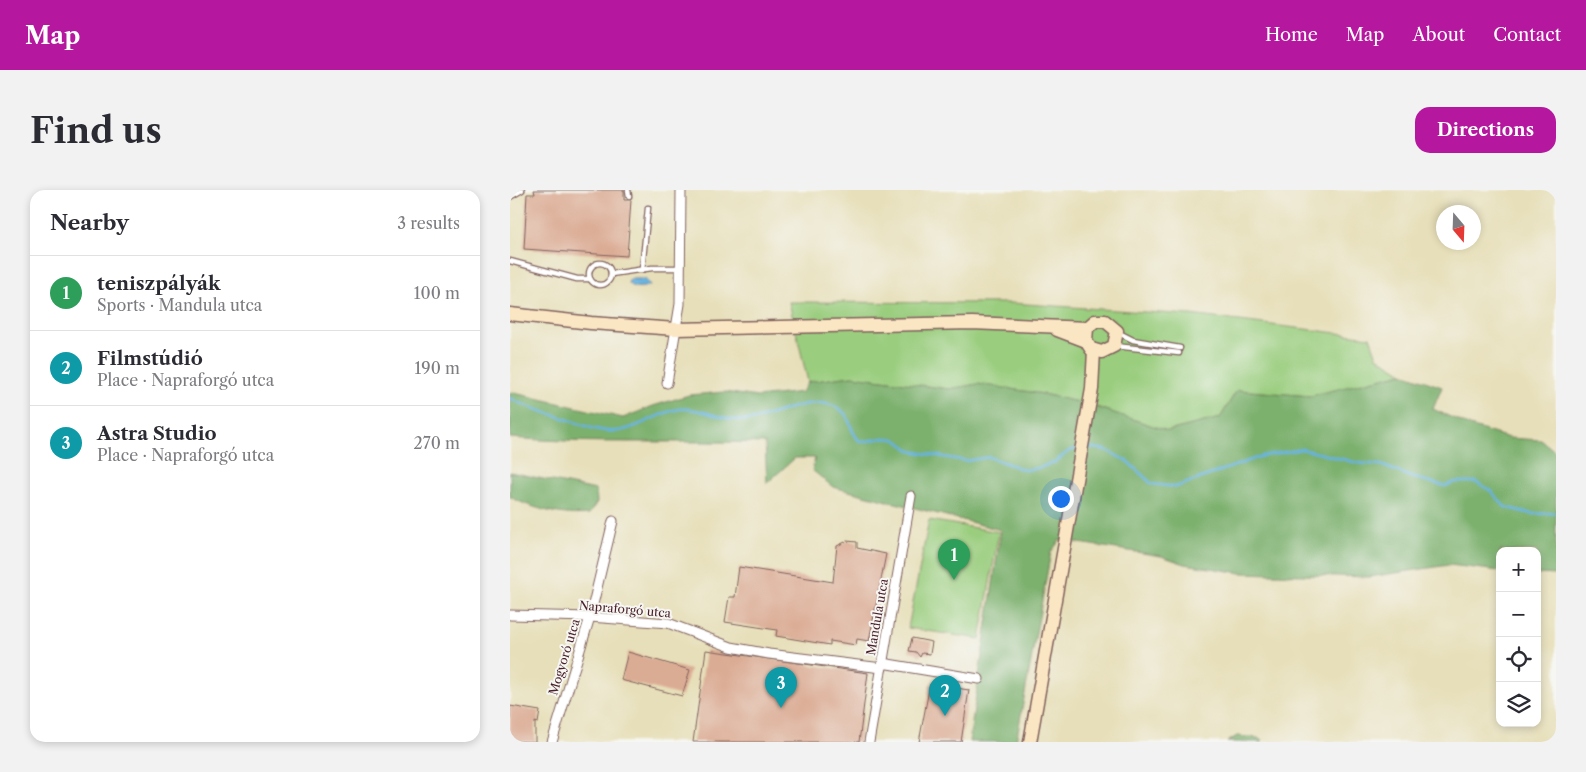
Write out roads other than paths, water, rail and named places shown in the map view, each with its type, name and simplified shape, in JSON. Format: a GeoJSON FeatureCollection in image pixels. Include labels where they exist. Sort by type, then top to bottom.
{"type":"FeatureCollection","features":[{"type":"Feature","properties":{"kind":"main road"},"geometry":{"type":"LineString","coordinates":[[510,314],[591,324],[676,329],[972,323],[1045,326],[1097,343],[1117,331],[1110,323],[1100,320],[1097,343],[1092,389],[1030,742]]}},
{"type":"Feature","properties":{"kind":"street"},"geometry":{"type":"LineString","coordinates":[[666,383],[676,329],[682,268],[681,190]]}},
{"type":"Feature","properties":{"kind":"street","name":"Mandula utca"},"geometry":{"type":"LineString","coordinates":[[868,742],[911,496]]}},
{"type":"Feature","properties":{"kind":"street","name":"Mogyoró utca"},"geometry":{"type":"LineString","coordinates":[[552,742],[590,617],[613,521]]}},
{"type":"Feature","properties":{"kind":"street","name":"Napraforgó utca"},"geometry":{"type":"LineString","coordinates":[[510,615],[590,617],[668,623],[731,647],[770,654],[882,666],[979,680]]}},
{"type":"Feature","properties":{"kind":"lane"},"geometry":{"type":"LineString","coordinates":[[510,198],[522,190]]}},
{"type":"Feature","properties":{"kind":"lane"},"geometry":{"type":"LineString","coordinates":[[628,190],[629,196]]}},
{"type":"Feature","properties":{"kind":"lane"},"geometry":{"type":"LineString","coordinates":[[642,270],[648,208]]}},
{"type":"Feature","properties":{"kind":"lane"},"geometry":{"type":"LineString","coordinates":[[510,261],[577,279],[590,280],[602,285],[610,279],[611,274],[606,265],[596,264],[589,272],[590,280]]}},
{"type":"Feature","properties":{"kind":"lane"},"geometry":{"type":"LineString","coordinates":[[611,274],[682,268]]}},
{"type":"Feature","properties":{"kind":"lane"},"geometry":{"type":"LineString","coordinates":[[1097,343],[1179,350],[1133,340],[1117,331]]}},
{"type":"Feature","properties":{"kind":"water"},"geometry":{"type":"Polygon","coordinates":[[[630,279],[645,279],[650,285],[635,287],[628,283],[630,279]]]}},
{"type":"Feature","properties":{"kind":"waterway"},"geometry":{"type":"LineString","coordinates":[[510,398],[529,407],[604,431],[626,429],[642,424],[664,413],[679,409],[695,410],[731,419],[750,420],[806,404],[828,404],[843,411],[854,434],[861,442],[883,438],[895,439],[911,451],[966,461],[989,457],[1025,470],[1039,468],[1055,462],[1069,451],[1077,449]]}},
{"type":"Feature","properties":{"kind":"waterway"},"geometry":{"type":"LineString","coordinates":[[1087,447],[1106,450],[1127,461],[1152,484],[1176,487],[1262,456],[1302,449],[1358,463],[1381,465],[1411,477],[1445,486],[1455,482],[1476,482],[1491,491],[1505,507],[1532,514],[1556,513]]}},
{"type":"Feature","properties":{"kind":"place","name":"teniszpályák"},"geometry":{"type":"Point","coordinates":[954,580]}},
{"type":"Feature","properties":{"kind":"place","name":"Astra Studio"},"geometry":{"type":"Point","coordinates":[781,708]}},
{"type":"Feature","properties":{"kind":"place","name":"Filmstúdió"},"geometry":{"type":"Point","coordinates":[945,716]}}]}
